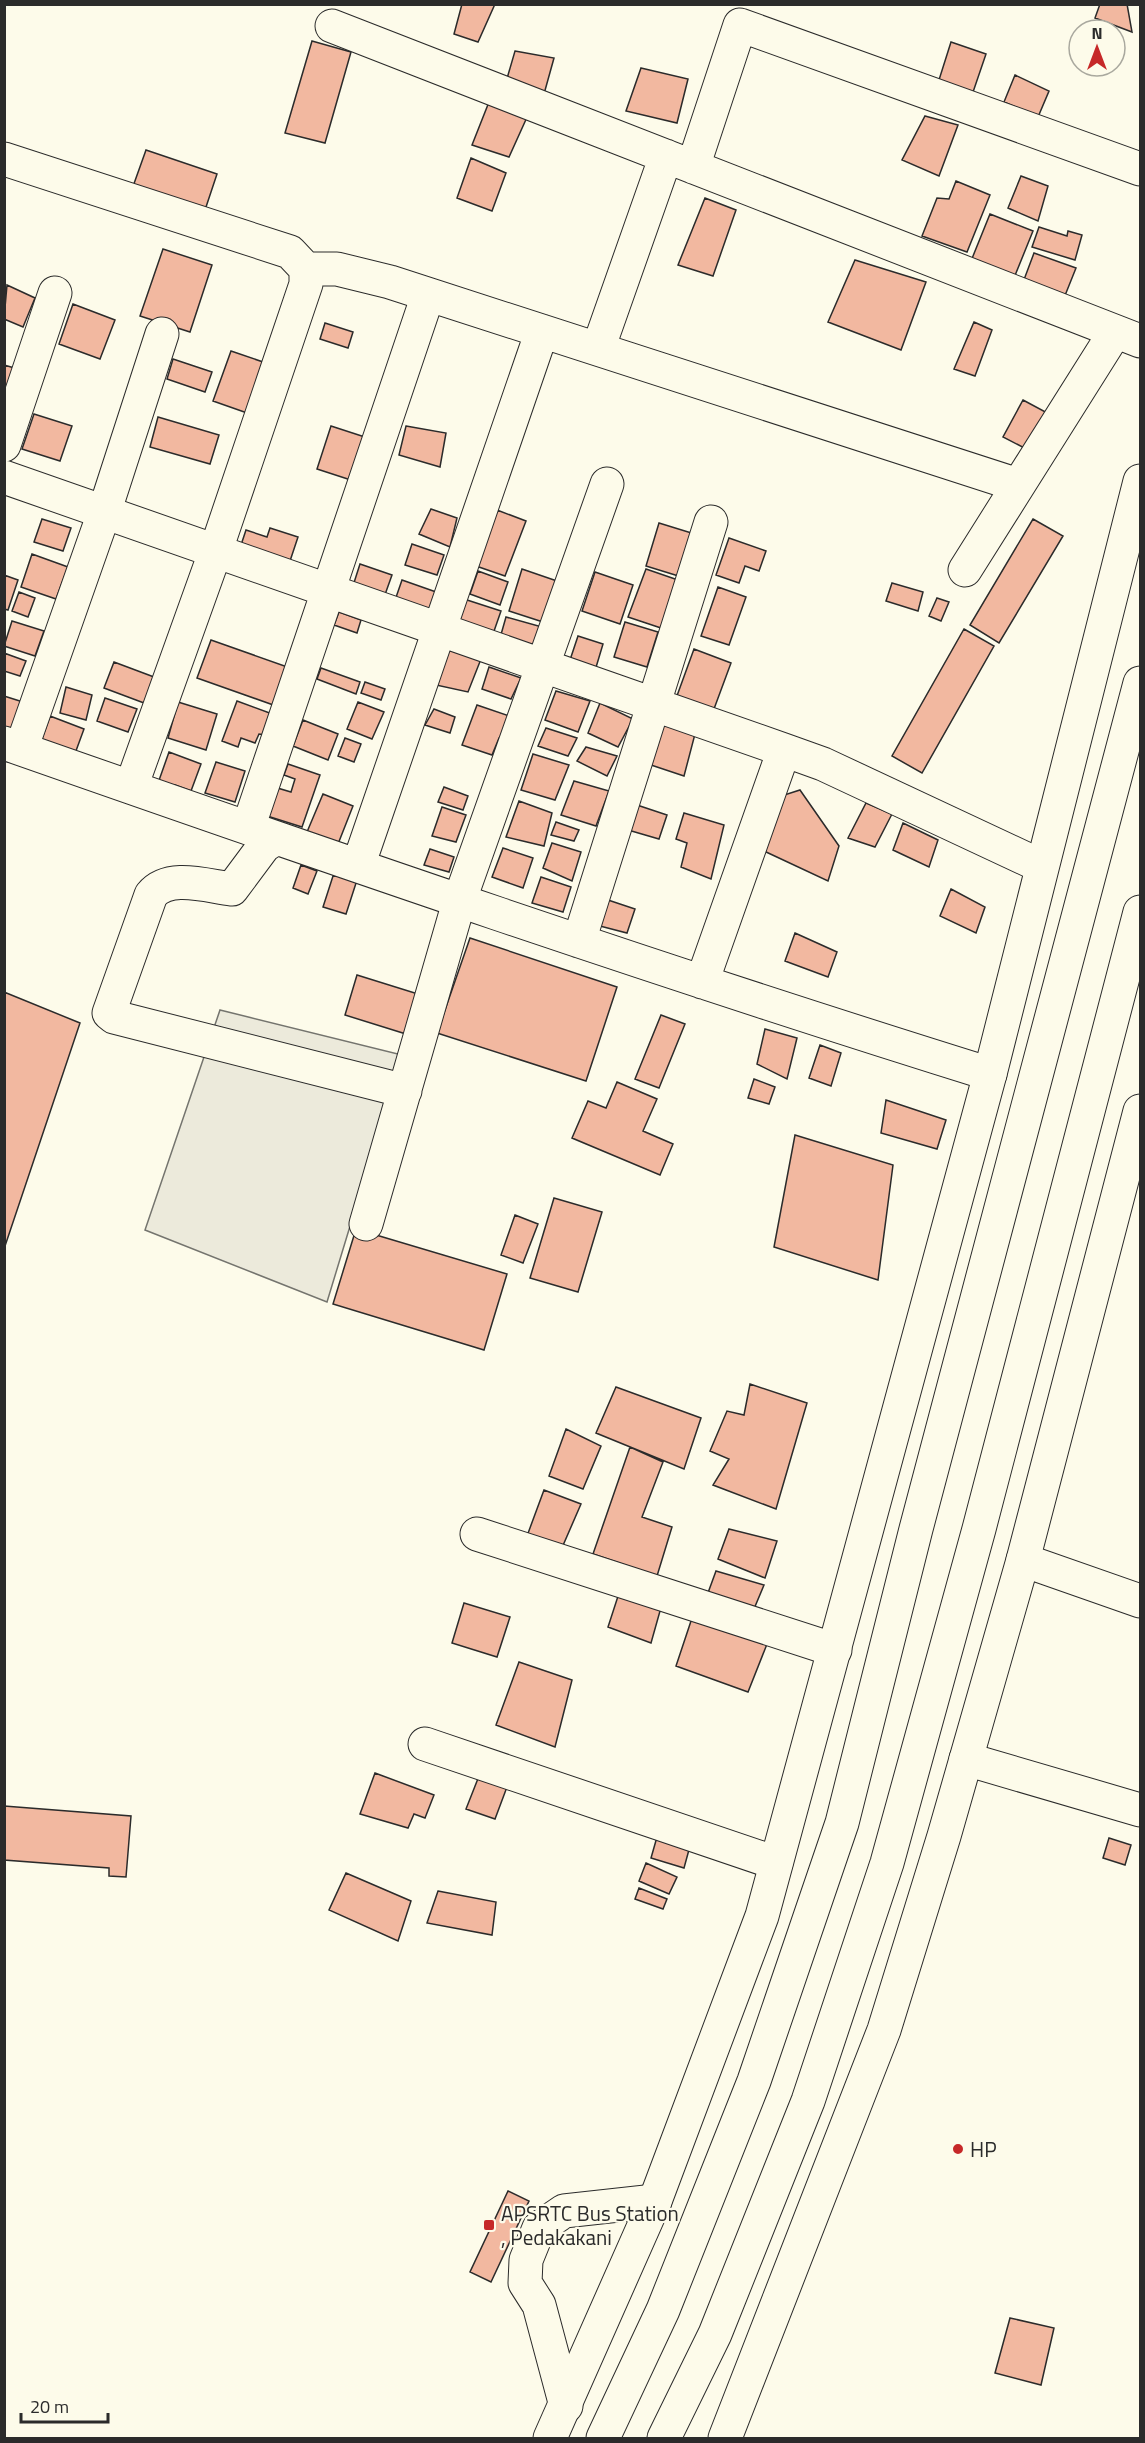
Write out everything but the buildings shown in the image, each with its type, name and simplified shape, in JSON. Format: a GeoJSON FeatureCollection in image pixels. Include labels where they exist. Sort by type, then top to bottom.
{"type":"FeatureCollection","features":[{"type":"Feature","properties":{"kind":"main road"},"geometry":{"type":"LineString","coordinates":[[598,349],[740,25],[1140,169]]}},
{"type":"Feature","properties":{"kind":"main road"},"geometry":{"type":"LineString","coordinates":[[332,26],[1128,337],[1018,485],[965,570]]}},
{"type":"Feature","properties":{"kind":"main road"},"geometry":{"type":"LineString","coordinates":[[4,159],[290,252],[306,269],[306,284],[216,550],[130,787]]}},
{"type":"Feature","properties":{"kind":"main road"},"geometry":{"type":"LineString","coordinates":[[306,269],[321,268],[354,272],[1018,485]]}},
{"type":"Feature","properties":{"kind":"main road"},"geometry":{"type":"LineString","coordinates":[[4,445],[55,293]]}},
{"type":"Feature","properties":{"kind":"main road"},"geometry":{"type":"LineString","coordinates":[[398,1090],[114,1017],[109,1013],[152,895],[158,887],[172,882],[232,890],[264,846],[262,833],[330,590],[428,295]]}},
{"type":"Feature","properties":{"kind":"main road"},"geometry":{"type":"LineString","coordinates":[[358,866],[542,331]]}},
{"type":"Feature","properties":{"kind":"main road"},"geometry":{"type":"LineString","coordinates":[[162,334],[104,513],[13,746],[459,902],[990,1074]]}},
{"type":"Feature","properties":{"kind":"main road"},"geometry":{"type":"LineString","coordinates":[[4,477],[823,764],[1041,866]]}},
{"type":"Feature","properties":{"kind":"main road"},"geometry":{"type":"LineString","coordinates":[[550,2439],[655,2201],[758,1927],[990,1074],[1140,481]]}},
{"type":"Feature","properties":{"kind":"main road"},"geometry":{"type":"LineString","coordinates":[[366,1224],[398,1090],[459,902],[606,484]]}},
{"type":"Feature","properties":{"kind":"main road"},"geometry":{"type":"LineString","coordinates":[[579,941],[711,522]]}},
{"type":"Feature","properties":{"kind":"main road"},"geometry":{"type":"LineString","coordinates":[[603,2439],[663,2310],[754,2081],[842,1823],[916,1528],[1140,683]]}},
{"type":"Feature","properties":{"kind":"main road"},"geometry":{"type":"LineString","coordinates":[[702,982],[784,750]]}},
{"type":"Feature","properties":{"kind":"main road"},"geometry":{"type":"LineString","coordinates":[[664,2439],[715,2334],[808,2101],[886,1863],[979,1529],[1140,912]]}},
{"type":"Feature","properties":{"kind":"main road"},"geometry":{"type":"LineString","coordinates":[[725,2439],[884,2030],[1023,1560],[1140,1111]]}},
{"type":"Feature","properties":{"kind":"main road"},"geometry":{"type":"LineString","coordinates":[[477,1534],[835,1650]]}},
{"type":"Feature","properties":{"kind":"main road"},"geometry":{"type":"LineString","coordinates":[[1023,1560],[1140,1600]]}},
{"type":"Feature","properties":{"kind":"main road"},"geometry":{"type":"LineString","coordinates":[[425,1743],[776,1863]]}},
{"type":"Feature","properties":{"kind":"main road"},"geometry":{"type":"LineString","coordinates":[[966,1759],[1140,1810]]}},
{"type":"Feature","properties":{"kind":"main road"},"geometry":{"type":"LineString","coordinates":[[566,2406],[539,2305],[525,2283],[526,2260],[539,2228],[564,2211],[655,2201]]}},
{"type":"Feature","properties":{"kind":"shaded area"},"geometry":{"type":"Polygon","coordinates":[[[220,1010],[402,1055],[327,1302],[145,1230],[220,1010]]]}},
{"type":"Feature","properties":{"kind":"place","name":"HP"},"geometry":{"type":"Point","coordinates":[958,2149]}},
{"type":"Feature","properties":{"kind":"place","name":"APSRTC Bus Station , Pedakakani"},"geometry":{"type":"Point","coordinates":[489,2225]}}]}
